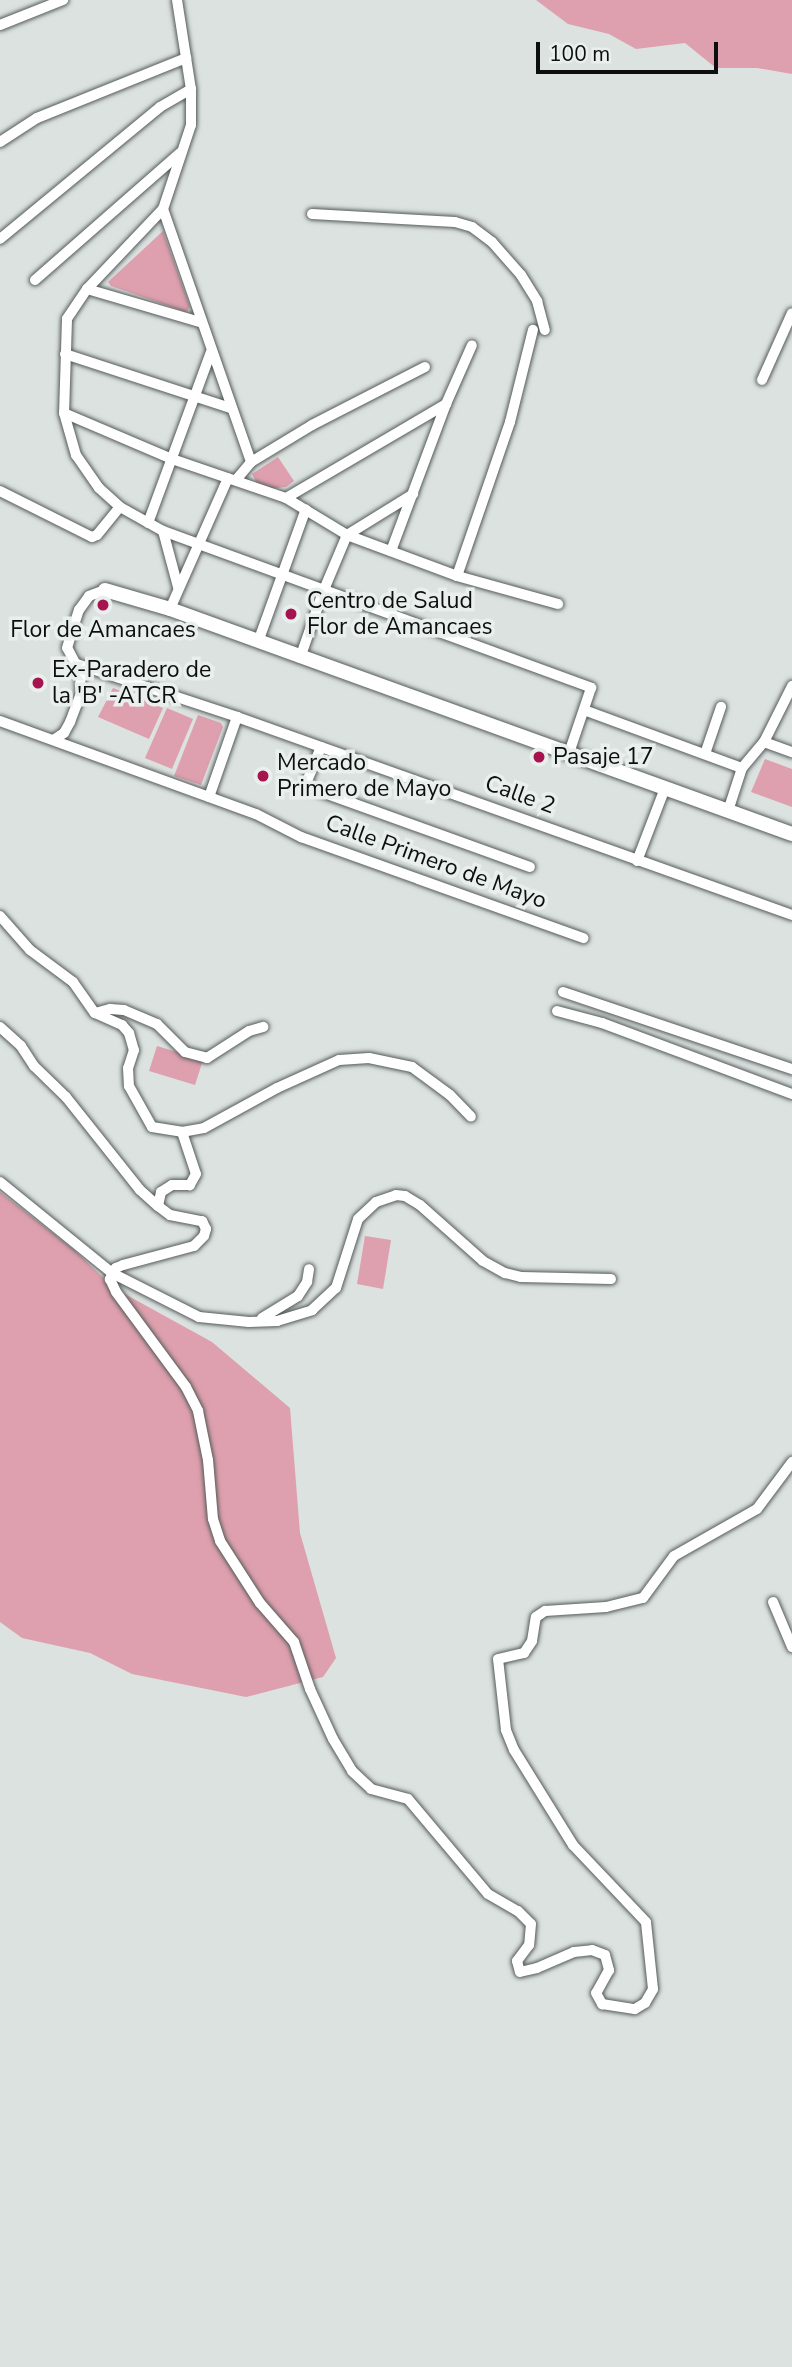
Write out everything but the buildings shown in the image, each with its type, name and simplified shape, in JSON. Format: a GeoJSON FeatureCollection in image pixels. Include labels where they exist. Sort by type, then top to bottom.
{"type":"FeatureCollection","features":[{"type":"Feature","properties":{"kind":"street"},"geometry":{"type":"LineString","coordinates":[[0,26],[63,0]]}},
{"type":"Feature","properties":{"kind":"street"},"geometry":{"type":"LineString","coordinates":[[177,0],[191,89],[191,125],[163,209],[87,289],[67,319],[64,413],[76,455],[99,488],[120,507],[163,531],[323,592],[591,688],[569,753]]}},
{"type":"Feature","properties":{"kind":"street"},"geometry":{"type":"LineString","coordinates":[[0,142],[37,118],[186,58]]}},
{"type":"Feature","properties":{"kind":"street"},"geometry":{"type":"LineString","coordinates":[[0,239],[160,107],[191,89]]}},
{"type":"Feature","properties":{"kind":"street"},"geometry":{"type":"LineString","coordinates":[[35,281],[180,153]]}},
{"type":"Feature","properties":{"kind":"street"},"geometry":{"type":"LineString","coordinates":[[163,209],[251,462]]}},
{"type":"Feature","properties":{"kind":"street"},"geometry":{"type":"LineString","coordinates":[[312,214],[455,222],[472,227],[492,242],[521,275],[537,301],[539,330],[457,576]]}},
{"type":"Feature","properties":{"kind":"street"},"geometry":{"type":"LineString","coordinates":[[87,289],[201,322]]}},
{"type":"Feature","properties":{"kind":"street"},"geometry":{"type":"LineString","coordinates":[[762,380],[792,313]]}},
{"type":"Feature","properties":{"kind":"street"},"geometry":{"type":"LineString","coordinates":[[391,551],[446,404],[472,345]]}},
{"type":"Feature","properties":{"kind":"street"},"geometry":{"type":"LineString","coordinates":[[148,523],[211,352]]}},
{"type":"Feature","properties":{"kind":"street"},"geometry":{"type":"LineString","coordinates":[[65,354],[230,408]]}},
{"type":"Feature","properties":{"kind":"street"},"geometry":{"type":"LineString","coordinates":[[170,609],[197,543],[232,479],[251,462],[367,394],[425,367]]}},
{"type":"Feature","properties":{"kind":"street"},"geometry":{"type":"LineString","coordinates":[[286,498],[446,404]]}},
{"type":"Feature","properties":{"kind":"street"},"geometry":{"type":"LineString","coordinates":[[64,413],[172,459],[286,498],[347,535],[457,576],[558,604]]}},
{"type":"Feature","properties":{"kind":"street"},"geometry":{"type":"LineString","coordinates":[[0,491],[92,537],[97,535],[120,507]]}},
{"type":"Feature","properties":{"kind":"street"},"geometry":{"type":"LineString","coordinates":[[300,658],[347,535],[412,495]]}},
{"type":"Feature","properties":{"kind":"street"},"geometry":{"type":"LineString","coordinates":[[258,642],[306,509]]}},
{"type":"Feature","properties":{"kind":"street"},"geometry":{"type":"LineString","coordinates":[[163,531],[178,587]]}},
{"type":"Feature","properties":{"kind":"street"},"geometry":{"type":"LineString","coordinates":[[55,739],[64,733],[81,693],[80,672],[67,648],[79,610],[94,592],[105,590],[170,609],[792,834]]}},
{"type":"Feature","properties":{"kind":"street","name":"Calle 2"},"geometry":{"type":"LineString","coordinates":[[74,663],[237,717],[792,915]]}},
{"type":"Feature","properties":{"kind":"street"},"geometry":{"type":"LineString","coordinates":[[728,811],[742,768],[764,742],[792,686]]}},
{"type":"Feature","properties":{"kind":"street"},"geometry":{"type":"LineString","coordinates":[[705,754],[721,706]]}},
{"type":"Feature","properties":{"kind":"street"},"geometry":{"type":"LineString","coordinates":[[584,710],[742,768]]}},
{"type":"Feature","properties":{"kind":"street"},"geometry":{"type":"LineString","coordinates":[[209,797],[237,717]]}},
{"type":"Feature","properties":{"kind":"street","name":"Calle Primero de Mayo"},"geometry":{"type":"LineString","coordinates":[[0,721],[256,814],[301,837],[583,938]]}},
{"type":"Feature","properties":{"kind":"street"},"geometry":{"type":"LineString","coordinates":[[764,742],[792,752]]}},
{"type":"Feature","properties":{"kind":"street"},"geometry":{"type":"LineString","coordinates":[[321,747],[305,786],[530,867]]}},
{"type":"Feature","properties":{"kind":"street"},"geometry":{"type":"LineString","coordinates":[[637,861],[665,788]]}},
{"type":"Feature","properties":{"kind":"street"},"geometry":{"type":"LineString","coordinates":[[0,916],[30,950],[73,982],[95,1013],[122,1025],[134,1041],[128,1068],[129,1086],[152,1127],[182,1132],[204,1128],[277,1088],[339,1060],[369,1058],[412,1067],[450,1095],[471,1117]]}},
{"type":"Feature","properties":{"kind":"street"},"geometry":{"type":"LineString","coordinates":[[563,992],[792,1069]]}},
{"type":"Feature","properties":{"kind":"street"},"geometry":{"type":"LineString","coordinates":[[95,1013],[124,1010],[157,1024],[185,1052],[207,1058],[249,1031],[263,1027]]}},
{"type":"Feature","properties":{"kind":"street"},"geometry":{"type":"LineString","coordinates":[[557,1011],[602,1023],[792,1094]]}},
{"type":"Feature","properties":{"kind":"street"},"geometry":{"type":"LineString","coordinates":[[0,1027],[21,1046],[34,1066],[66,1097],[139,1190],[170,1215],[202,1221],[206,1229],[204,1236],[194,1246],[123,1265],[112,1273],[110,1279],[116,1292],[186,1387],[198,1411],[208,1460],[213,1519],[219,1541],[260,1603],[294,1642],[310,1689],[333,1739],[352,1771],[371,1789],[408,1799],[488,1894],[527,1918],[532,1934],[529,1945],[517,1961],[516,1967],[520,1972],[585,1949],[605,1955],[609,1970],[596,1993],[602,2004],[635,2009],[650,1998],[653,1980],[646,1922],[573,1845],[514,1750],[506,1730],[498,1659],[518,1656],[529,1648],[540,1613],[606,1607],[643,1598],[674,1556],[751,1514],[792,1462]]}},
{"type":"Feature","properties":{"kind":"street"},"geometry":{"type":"LineString","coordinates":[[158,1206],[161,1192],[172,1185],[190,1185],[195,1181],[196,1174],[182,1132]]}},
{"type":"Feature","properties":{"kind":"street"},"geometry":{"type":"LineString","coordinates":[[0,1182],[112,1273],[199,1317],[249,1322],[294,1318],[325,1300],[341,1276],[358,1219],[376,1202],[396,1195],[420,1205],[484,1261],[505,1273],[521,1277],[611,1279]]}},
{"type":"Feature","properties":{"kind":"street"},"geometry":{"type":"LineString","coordinates":[[249,1322],[271,1315],[298,1296],[307,1282],[309,1269]]}},
{"type":"Feature","properties":{"kind":"street"},"geometry":{"type":"LineString","coordinates":[[773,1602],[792,1647]]}},
{"type":"Feature","properties":{"kind":"shaded area"},"geometry":{"type":"Polygon","coordinates":[[[536,0],[792,0],[792,74],[757,68],[716,68],[685,43],[636,49],[609,34],[568,24],[536,0]]]}},
{"type":"Feature","properties":{"kind":"shaded area"},"geometry":{"type":"Polygon","coordinates":[[[163,231],[190,307],[186,312],[111,286],[108,282],[163,231]]]}},
{"type":"Feature","properties":{"kind":"shaded area"},"geometry":{"type":"Polygon","coordinates":[[[278,457],[294,481],[286,487],[266,489],[258,485],[252,474],[278,457]]]}},
{"type":"Feature","properties":{"kind":"shaded area"},"geometry":{"type":"Polygon","coordinates":[[[113,688],[163,708],[149,739],[98,717],[113,688]]]}},
{"type":"Feature","properties":{"kind":"shaded area"},"geometry":{"type":"Polygon","coordinates":[[[167,708],[193,719],[172,769],[145,758],[167,708]]]}},
{"type":"Feature","properties":{"kind":"shaded area"},"geometry":{"type":"Polygon","coordinates":[[[198,715],[221,723],[223,727],[201,785],[174,776],[198,715]]]}},
{"type":"Feature","properties":{"kind":"shaded area"},"geometry":{"type":"Polygon","coordinates":[[[765,759],[792,769],[792,807],[751,792],[765,759]]]}},
{"type":"Feature","properties":{"kind":"shaded area"},"geometry":{"type":"Polygon","coordinates":[[[157,1046],[203,1060],[195,1085],[149,1071],[157,1046]]]}},
{"type":"Feature","properties":{"kind":"shaded area"},"geometry":{"type":"Polygon","coordinates":[[[0,1192],[73,1249],[114,1288],[212,1342],[290,1408],[300,1533],[336,1658],[323,1677],[246,1697],[132,1674],[90,1653],[22,1638],[0,1622],[0,1192]]]}},
{"type":"Feature","properties":{"kind":"shaded area"},"geometry":{"type":"Polygon","coordinates":[[[365,1236],[391,1240],[383,1289],[357,1284],[365,1236]]]}},
{"type":"Feature","properties":{"kind":"place","name":"Flor de Amancaes"},"geometry":{"type":"Point","coordinates":[103,605]}},
{"type":"Feature","properties":{"kind":"place","name":"Centro de Salud Flor de Amancaes"},"geometry":{"type":"Point","coordinates":[291,614]}},
{"type":"Feature","properties":{"kind":"place","name":"Ex-Paradero de la 'B' -ATCR"},"geometry":{"type":"Point","coordinates":[38,683]}},
{"type":"Feature","properties":{"kind":"place","name":"Pasaje 17"},"geometry":{"type":"Point","coordinates":[539,757]}},
{"type":"Feature","properties":{"kind":"place","name":"Mercado Primero de Mayo"},"geometry":{"type":"Point","coordinates":[263,776]}}]}
